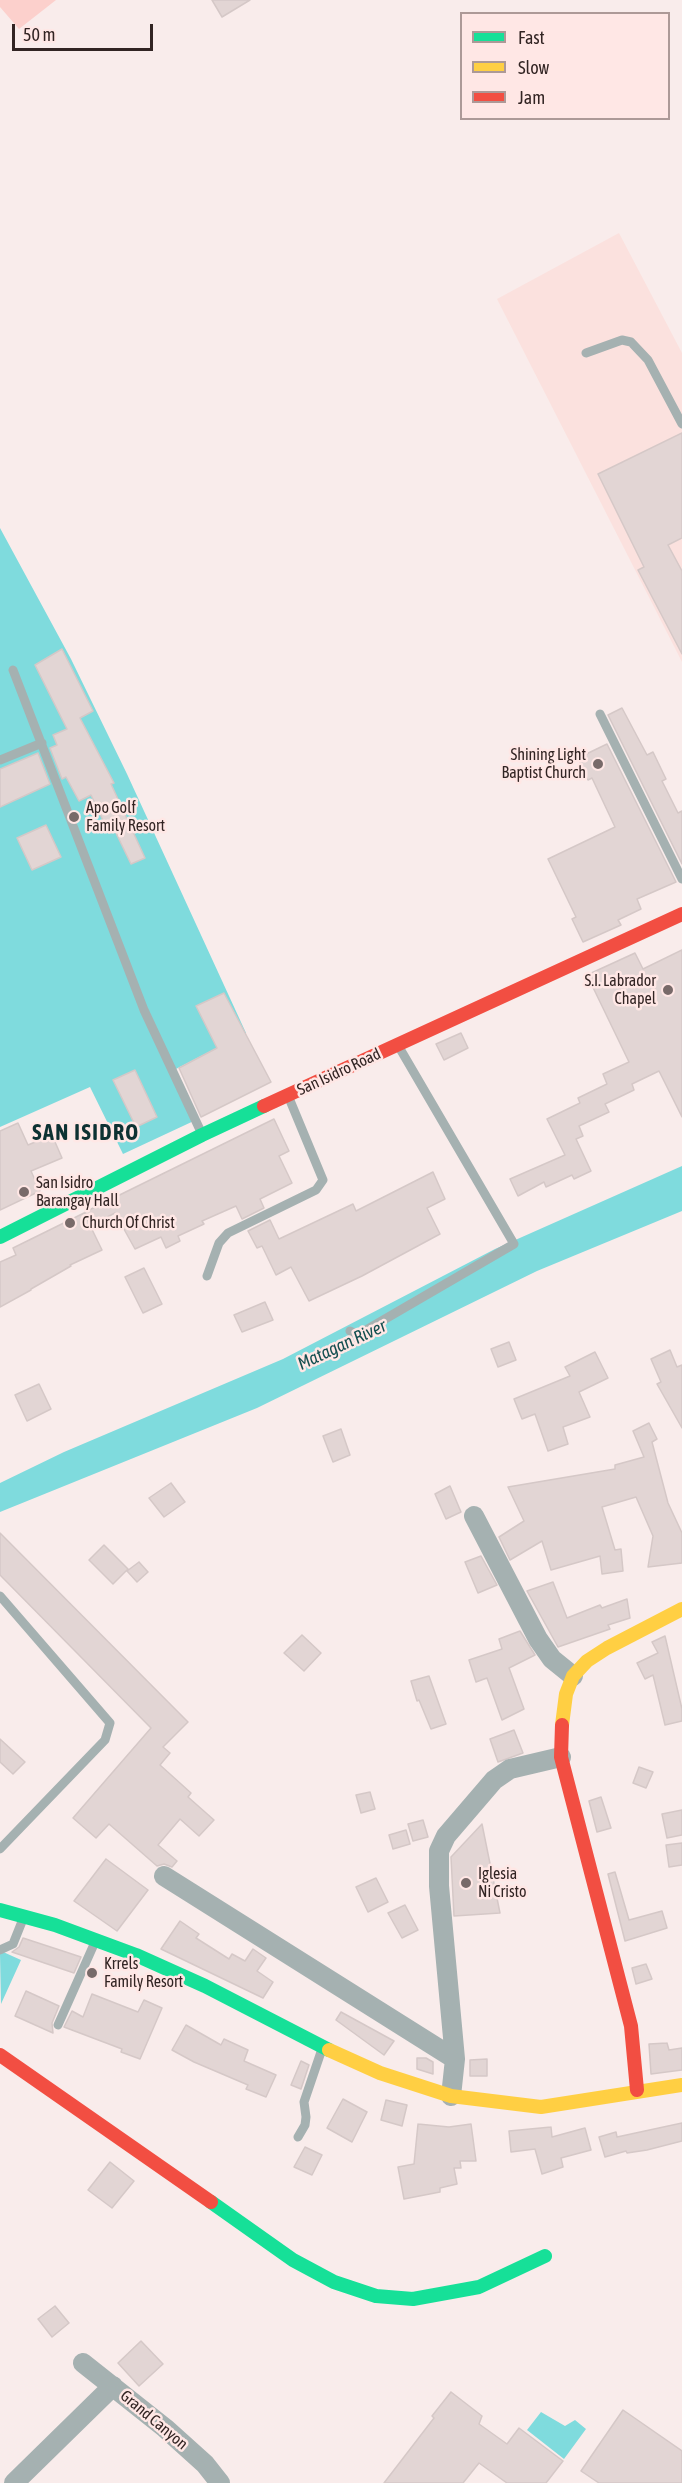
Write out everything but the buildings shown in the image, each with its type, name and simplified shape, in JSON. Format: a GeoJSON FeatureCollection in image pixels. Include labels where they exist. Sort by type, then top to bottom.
{"type":"FeatureCollection","features":[{"type":"Feature","properties":{"kind":"street","name":"San Isidro Road"},"geometry":{"type":"LineString","coordinates":[[0,1237],[202,1135],[682,914]]}},
{"type":"Feature","properties":{"kind":"street"},"geometry":{"type":"LineString","coordinates":[[474,1516],[538,1639],[552,1659],[573,1676]]}},
{"type":"Feature","properties":{"kind":"street"},"geometry":{"type":"LineString","coordinates":[[637,2090],[631,2026],[561,1757],[562,1713],[573,1676],[587,1661],[607,1648],[682,1609]]}},
{"type":"Feature","properties":{"kind":"street"},"geometry":{"type":"LineString","coordinates":[[451,2097],[455,2059],[439,1886],[439,1851],[446,1836],[494,1780],[510,1769],[561,1757]]}},
{"type":"Feature","properties":{"kind":"street"},"geometry":{"type":"LineString","coordinates":[[164,1876],[455,2059]]}},
{"type":"Feature","properties":{"kind":"street"},"geometry":{"type":"LineString","coordinates":[[0,1910],[97,1939],[205,1986],[323,2047],[380,2073],[451,2097],[541,2107],[637,2090],[682,2085]]}},
{"type":"Feature","properties":{"kind":"street"},"geometry":{"type":"LineString","coordinates":[[0,2055],[293,2260],[334,2282],[376,2296],[413,2299],[479,2287],[545,2256]]}},
{"type":"Feature","properties":{"kind":"street","name":"Grand Canyon"},"geometry":{"type":"LineString","coordinates":[[83,2363],[173,2435],[205,2464],[220,2483]]}},
{"type":"Feature","properties":{"kind":"street"},"geometry":{"type":"LineString","coordinates":[[14,2483],[113,2386]]}},
{"type":"Feature","properties":{"kind":"lane"},"geometry":{"type":"LineString","coordinates":[[586,353],[622,340],[631,342],[648,360],[682,424]]}},
{"type":"Feature","properties":{"kind":"lane"},"geometry":{"type":"LineString","coordinates":[[12,670],[144,1010],[202,1135]]}},
{"type":"Feature","properties":{"kind":"lane"},"geometry":{"type":"LineString","coordinates":[[600,714],[682,879]]}},
{"type":"Feature","properties":{"kind":"lane"},"geometry":{"type":"LineString","coordinates":[[0,760],[42,743]]}},
{"type":"Feature","properties":{"kind":"lane"},"geometry":{"type":"LineString","coordinates":[[350,1331],[356,1334],[361,1333],[514,1245],[398,1044]]}},
{"type":"Feature","properties":{"kind":"lane"},"geometry":{"type":"LineString","coordinates":[[207,1276],[219,1243],[228,1233],[316,1190],[323,1180],[288,1096]]}},
{"type":"Feature","properties":{"kind":"lane"},"geometry":{"type":"LineString","coordinates":[[0,1596],[110,1723],[105,1740],[0,1849]]}},
{"type":"Feature","properties":{"kind":"lane"},"geometry":{"type":"LineString","coordinates":[[0,1950],[13,1944],[24,1917]]}},
{"type":"Feature","properties":{"kind":"lane"},"geometry":{"type":"LineString","coordinates":[[58,2025],[97,1939]]}},
{"type":"Feature","properties":{"kind":"lane"},"geometry":{"type":"LineString","coordinates":[[297,2136],[305,2125],[304,2102],[323,2047]]}},
{"type":"Feature","properties":{"kind":"shaded area"},"geometry":{"type":"Polygon","coordinates":[[[0,0],[56,0],[19,29],[0,7],[0,0]]]}},
{"type":"Feature","properties":{"kind":"shaded area"},"geometry":{"type":"Polygon","coordinates":[[[619,233],[682,353],[682,662],[497,299],[619,233]]]}},
{"type":"Feature","properties":{"kind":"water","name":"Apo Golf Family Resort"},"geometry":{"type":"Polygon","coordinates":[[[0,528],[71,659],[127,774],[246,1033],[174,1070],[198,1119],[123,1154],[90,1087],[0,1127],[0,528]]]}},
{"type":"Feature","properties":{"kind":"water","name":"Matagan River"},"geometry":{"type":"Polygon","coordinates":[[[682,1166],[682,1211],[537,1271],[257,1408],[0,1512],[0,1483],[64,1452],[283,1359],[495,1249],[682,1166]]]}},
{"type":"Feature","properties":{"kind":"water"},"geometry":{"type":"Polygon","coordinates":[[[1,1951],[21,1960],[1,2004],[0,1954],[1,1951]]]}},
{"type":"Feature","properties":{"kind":"water"},"geometry":{"type":"Polygon","coordinates":[[[541,2412],[565,2426],[575,2420],[586,2429],[564,2459],[527,2430],[541,2412]]]}},
{"type":"Feature","properties":{"kind":"traffic: fast"},"geometry":{"type":"LineString","coordinates":[[0,1237],[264,1106]]}},
{"type":"Feature","properties":{"kind":"traffic: fast"},"geometry":{"type":"LineString","coordinates":[[0,1910],[55,1925],[136,1955],[205,1986],[329,2050]]}},
{"type":"Feature","properties":{"kind":"traffic: fast"},"geometry":{"type":"LineString","coordinates":[[211,2202],[293,2260],[334,2282],[376,2296],[413,2299],[479,2287],[545,2256]]}},
{"type":"Feature","properties":{"kind":"traffic: slow"},"geometry":{"type":"LineString","coordinates":[[562,1725],[566,1694],[573,1676],[587,1661],[607,1648],[682,1609]]}},
{"type":"Feature","properties":{"kind":"traffic: slow"},"geometry":{"type":"LineString","coordinates":[[329,2050],[380,2073],[451,2096],[541,2107],[682,2085]]}},
{"type":"Feature","properties":{"kind":"traffic: jam"},"geometry":{"type":"LineString","coordinates":[[264,1106],[682,914]]}},
{"type":"Feature","properties":{"kind":"traffic: jam"},"geometry":{"type":"LineString","coordinates":[[562,1725],[561,1757],[631,2026],[637,2090]]}},
{"type":"Feature","properties":{"kind":"traffic: jam"},"geometry":{"type":"LineString","coordinates":[[0,2055],[211,2202]]}},
{"type":"Feature","properties":{"kind":"place","name":"Shining Light Baptist Church"},"geometry":{"type":"Point","coordinates":[598,764]}},
{"type":"Feature","properties":{"kind":"place","name":"Apo Golf Family Resort"},"geometry":{"type":"Point","coordinates":[74,817]}},
{"type":"Feature","properties":{"kind":"place","name":"S.I. Labrador Chapel"},"geometry":{"type":"Point","coordinates":[668,990]}},
{"type":"Feature","properties":{"kind":"place","name":"San Isidro Barangay Hall"},"geometry":{"type":"Point","coordinates":[24,1192]}},
{"type":"Feature","properties":{"kind":"place","name":"Church Of Christ"},"geometry":{"type":"Point","coordinates":[70,1223]}},
{"type":"Feature","properties":{"kind":"place","name":"Iglesia Ni Cristo"},"geometry":{"type":"Point","coordinates":[466,1883]}},
{"type":"Feature","properties":{"kind":"place","name":"Krrels Family Resort"},"geometry":{"type":"Point","coordinates":[92,1973]}},
{"type":"Feature","properties":{"kind":"district","name":"SAN ISIDRO"},"geometry":{"type":"Point","coordinates":[86,1133]}}]}
